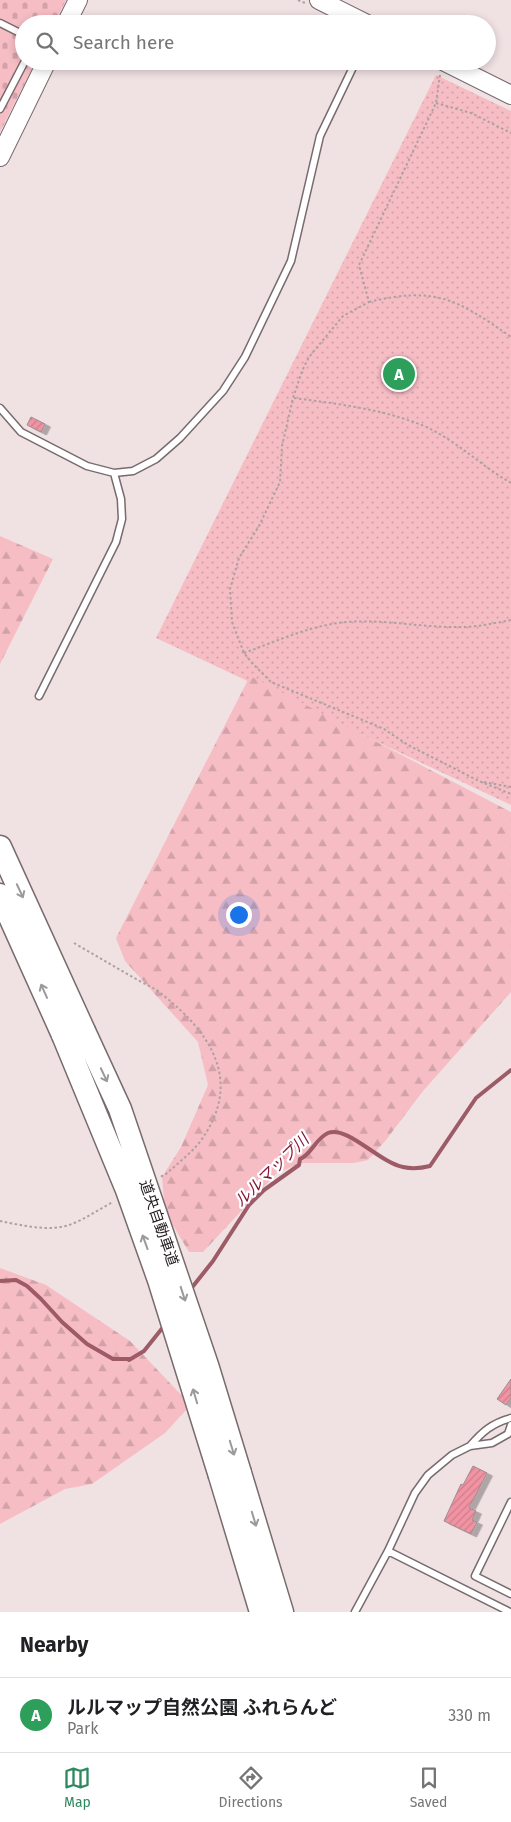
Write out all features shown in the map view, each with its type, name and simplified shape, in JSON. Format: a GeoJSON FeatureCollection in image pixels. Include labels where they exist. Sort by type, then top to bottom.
{"type":"FeatureCollection","features":[{"type":"Feature","properties":{"kind":"highway","name":"道央自動車道"},"geometry":{"type":"LineString","coordinates":[[0,847],[74,1033],[159,1280],[282,1612]]}},
{"type":"Feature","properties":{"kind":"highway","name":"道央自動車道"},"geometry":{"type":"LineString","coordinates":[[0,895],[74,1033]]}},
{"type":"Feature","properties":{"kind":"highway","name":"道央自動車道"},"geometry":{"type":"LineString","coordinates":[[230,1474],[261,1612]]}},
{"type":"Feature","properties":{"kind":"street"},"geometry":{"type":"LineString","coordinates":[[70,15],[78,0]]}},
{"type":"Feature","properties":{"kind":"street"},"geometry":{"type":"LineString","coordinates":[[319,0],[349,15]]}},
{"type":"Feature","properties":{"kind":"street"},"geometry":{"type":"LineString","coordinates":[[0,156],[43,70]]}},
{"type":"Feature","properties":{"kind":"street"},"geometry":{"type":"LineString","coordinates":[[449,70],[511,94]]}},
{"type":"Feature","properties":{"kind":"lane"},"geometry":{"type":"LineString","coordinates":[[0,23],[15,30]]}},
{"type":"Feature","properties":{"kind":"lane"},"geometry":{"type":"LineString","coordinates":[[0,109],[20,70]]}},
{"type":"Feature","properties":{"kind":"lane"},"geometry":{"type":"LineString","coordinates":[[0,408],[21,432],[87,466],[114,473],[133,471],[156,460],[180,438],[222,391],[245,357],[291,260],[320,136],[352,70]]}},
{"type":"Feature","properties":{"kind":"lane"},"geometry":{"type":"LineString","coordinates":[[39,696],[116,542],[122,518],[121,499],[114,473]]}},
{"type":"Feature","properties":{"kind":"lane"},"geometry":{"type":"LineString","coordinates":[[470,1446],[486,1429],[500,1421],[511,1418]]}},
{"type":"Feature","properties":{"kind":"lane"},"geometry":{"type":"LineString","coordinates":[[355,1612],[388,1551],[415,1493],[428,1474],[452,1455],[470,1446],[492,1443],[508,1434],[511,1425]]}},
{"type":"Feature","properties":{"kind":"lane"},"geometry":{"type":"LineString","coordinates":[[511,1502],[475,1576],[511,1594]]}},
{"type":"Feature","properties":{"kind":"lane"},"geometry":{"type":"LineString","coordinates":[[388,1551],[510,1612]]}},
{"type":"Feature","properties":{"kind":"path"},"geometry":{"type":"LineString","coordinates":[[369,302],[359,266],[436,103],[439,70]]}},
{"type":"Feature","properties":{"kind":"path"},"geometry":{"type":"LineString","coordinates":[[436,103],[472,114],[511,133]]}},
{"type":"Feature","properties":{"kind":"path"},"geometry":{"type":"LineString","coordinates":[[511,337],[479,315],[449,300],[425,295],[396,296],[369,302],[343,316],[325,336],[302,371],[293,398],[282,446],[280,482],[259,526],[239,558],[230,589],[232,622],[244,653],[271,682],[384,729],[408,745],[479,781],[511,794]]}},
{"type":"Feature","properties":{"kind":"path"},"geometry":{"type":"LineString","coordinates":[[293,398],[372,409],[425,427],[469,452],[511,483]]}},
{"type":"Feature","properties":{"kind":"path"},"geometry":{"type":"LineString","coordinates":[[244,653],[309,630],[345,622],[386,621],[426,626],[462,627],[511,620]]}},
{"type":"Feature","properties":{"kind":"path"},"geometry":{"type":"LineString","coordinates":[[479,781],[511,787]]}},
{"type":"Feature","properties":{"kind":"path"},"geometry":{"type":"LineString","coordinates":[[74,942],[158,991],[199,1029],[213,1050],[220,1069],[220,1101],[211,1124],[198,1144],[166,1174],[158,1178]]}},
{"type":"Feature","properties":{"kind":"path"},"geometry":{"type":"LineString","coordinates":[[0,1221],[48,1227],[68,1226],[117,1200]]}},
{"type":"Feature","properties":{"kind":"green space"},"geometry":{"type":"Polygon","coordinates":[[[0,0],[66,0],[58,15],[15,15],[15,70],[31,70],[0,132],[0,0]]]}},
{"type":"Feature","properties":{"kind":"green space"},"geometry":{"type":"Polygon","coordinates":[[[436,75],[511,111],[511,805],[156,638],[436,75]]]}},
{"type":"Feature","properties":{"kind":"green space"},"geometry":{"type":"Polygon","coordinates":[[[0,536],[53,559],[0,664],[0,536]]]}},
{"type":"Feature","properties":{"kind":"green space"},"geometry":{"type":"Polygon","coordinates":[[[250,676],[511,812],[511,992],[423,1091],[386,1140],[368,1160],[354,1163],[300,1163],[276,1174],[203,1252],[189,1252],[165,1212],[162,1177],[181,1147],[208,1085],[198,1042],[125,961],[116,938],[250,676]]]}},
{"type":"Feature","properties":{"kind":"green space"},"geometry":{"type":"Polygon","coordinates":[[[0,1268],[46,1285],[130,1341],[187,1401],[187,1409],[165,1433],[92,1484],[65,1489],[0,1524],[0,1268]]]}},
{"type":"Feature","properties":{"kind":"building"},"geometry":{"type":"Polygon","coordinates":[[[31,417],[45,424],[41,432],[27,425],[31,417]]]}},
{"type":"Feature","properties":{"kind":"building"},"geometry":{"type":"Polygon","coordinates":[[[511,1379],[511,1398],[506,1405],[497,1399],[511,1379]]]}},
{"type":"Feature","properties":{"kind":"building"},"geometry":{"type":"Polygon","coordinates":[[[473,1466],[487,1473],[469,1508],[476,1511],[472,1520],[477,1522],[471,1534],[444,1521],[461,1484],[463,1485],[473,1466]]]}},
{"type":"Feature","properties":{"kind":"waterway","name":"ルルマップ川"},"geometry":{"type":"LineString","coordinates":[[190,1290],[213,1261],[249,1205],[264,1190],[299,1165],[300,1159],[324,1135],[336,1132],[344,1134],[384,1159],[403,1167],[417,1168],[430,1166],[476,1098],[511,1070]]}},
{"type":"Feature","properties":{"kind":"waterway","name":"ルルマップ川"},"geometry":{"type":"LineString","coordinates":[[0,1281],[16,1280],[27,1286],[62,1322],[87,1344],[113,1359],[129,1360],[144,1351],[164,1326]]}},
{"type":"Feature","properties":{"kind":"place","name":"ルルマップ自然公園 ふれらんど"},"geometry":{"type":"Point","coordinates":[399,374]}}]}
